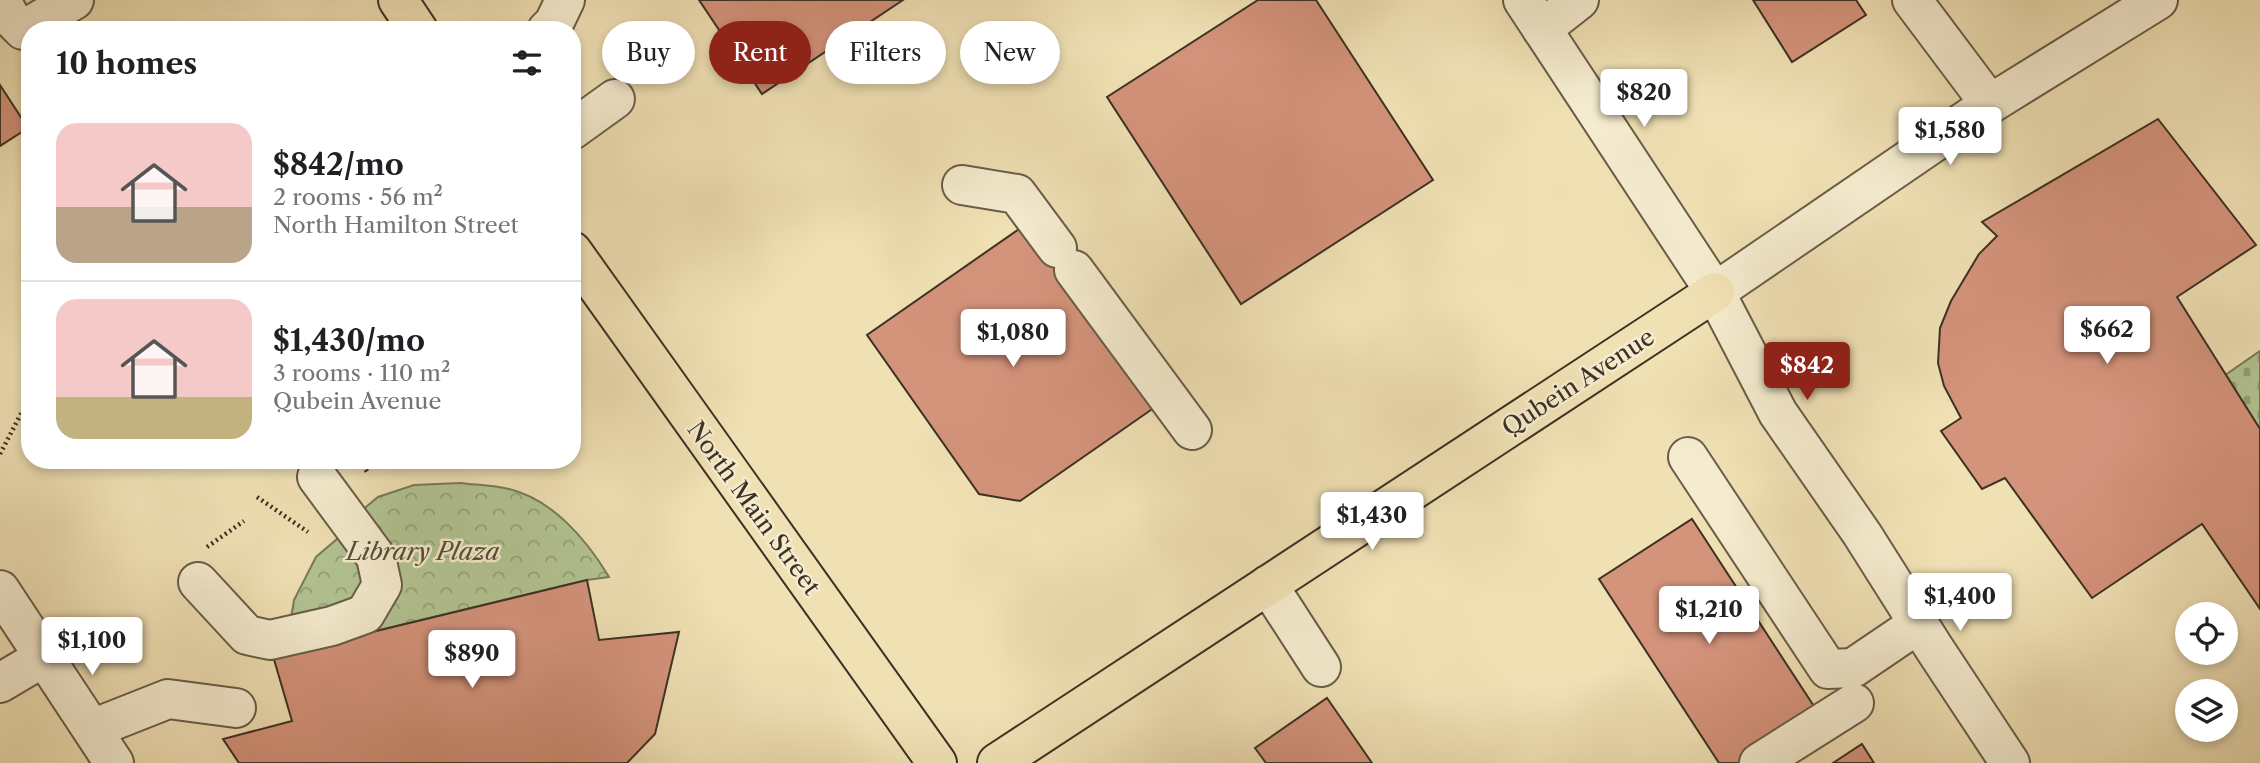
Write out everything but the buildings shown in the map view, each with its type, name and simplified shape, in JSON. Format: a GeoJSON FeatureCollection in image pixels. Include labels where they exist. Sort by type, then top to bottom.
{"type":"FeatureCollection","features":[{"type":"Feature","properties":{"kind":"main road"},"geometry":{"type":"LineString","coordinates":[[398,0],[412,21]]}},
{"type":"Feature","properties":{"kind":"main road","name":"North Main Street"},"geometry":{"type":"LineString","coordinates":[[581,264],[937,763]]}},
{"type":"Feature","properties":{"kind":"main road","name":"Qubein Avenue"},"geometry":{"type":"LineString","coordinates":[[996,763],[1715,292]]}},
{"type":"Feature","properties":{"kind":"street"},"geometry":{"type":"LineString","coordinates":[[1,0],[10,17],[21,28]]}},
{"type":"Feature","properties":{"kind":"street"},"geometry":{"type":"LineString","coordinates":[[38,21],[74,0]]}},
{"type":"Feature","properties":{"kind":"street"},"geometry":{"type":"LineString","coordinates":[[555,21],[565,0]]}},
{"type":"Feature","properties":{"kind":"street"},"geometry":{"type":"LineString","coordinates":[[1579,0],[1532,14],[1715,292],[1778,413],[1862,534],[2010,763]]}},
{"type":"Feature","properties":{"kind":"street"},"geometry":{"type":"LineString","coordinates":[[1912,0],[1990,104]]}},
{"type":"Feature","properties":{"kind":"street","name":"Qubein Avenue"},"geometry":{"type":"LineString","coordinates":[[1715,292],[1990,104],[2158,0]]}},
{"type":"Feature","properties":{"kind":"street"},"geometry":{"type":"LineString","coordinates":[[581,124],[615,99]]}},
{"type":"Feature","properties":{"kind":"street"},"geometry":{"type":"LineString","coordinates":[[962,186],[1017,194],[1192,430]]}},
{"type":"Feature","properties":{"kind":"street"},"geometry":{"type":"LineString","coordinates":[[1688,457],[1828,669],[1853,668],[1919,624]]}},
{"type":"Feature","properties":{"kind":"street"},"geometry":{"type":"LineString","coordinates":[[201,565],[247,635],[270,640],[365,614],[382,585],[376,557],[317,477]]}},
{"type":"Feature","properties":{"kind":"street"},"geometry":{"type":"LineString","coordinates":[[1268,584],[1321,667]]}},
{"type":"Feature","properties":{"kind":"street"},"geometry":{"type":"LineString","coordinates":[[0,590],[114,763]]}},
{"type":"Feature","properties":{"kind":"street"},"geometry":{"type":"LineString","coordinates":[[0,683],[44,657]]}},
{"type":"Feature","properties":{"kind":"street"},"geometry":{"type":"LineString","coordinates":[[92,729],[168,699],[236,708]]}},
{"type":"Feature","properties":{"kind":"street"},"geometry":{"type":"LineString","coordinates":[[1759,763],[1854,703]]}},
{"type":"Feature","properties":{"kind":"path"},"geometry":{"type":"LineString","coordinates":[[0,454],[21,414]]}},
{"type":"Feature","properties":{"kind":"path"},"geometry":{"type":"LineString","coordinates":[[257,496],[309,532]]}},
{"type":"Feature","properties":{"kind":"path"},"geometry":{"type":"LineString","coordinates":[[201,565],[244,521]]}},
{"type":"Feature","properties":{"kind":"green space"},"geometry":{"type":"Polygon","coordinates":[[[2260,351],[2260,443],[2218,380],[2260,351]]]}},
{"type":"Feature","properties":{"kind":"green space","name":"Library Plaza"},"geometry":{"type":"Polygon","coordinates":[[[460,483],[509,489],[540,502],[554,511],[579,536],[609,577],[587,580],[285,653],[294,600],[316,557],[344,533],[360,512],[378,497],[414,485],[460,483]]]}}]}
